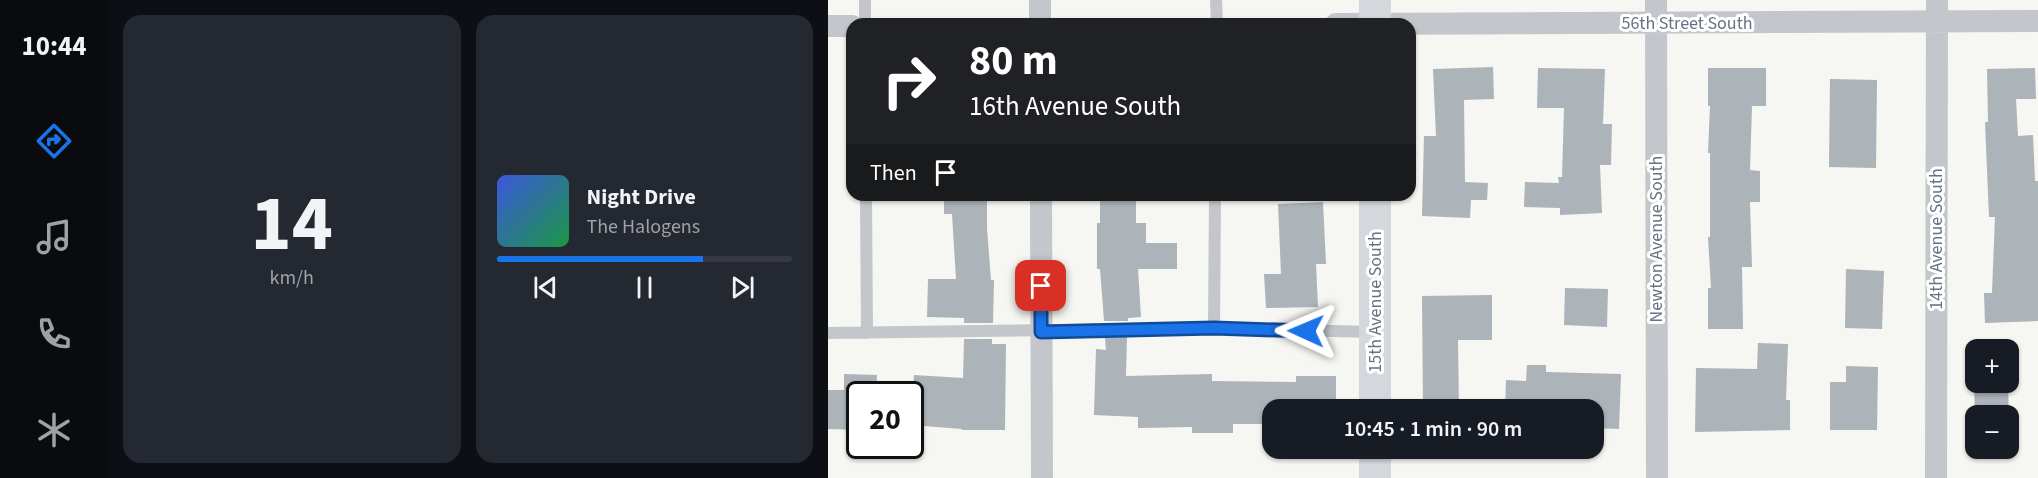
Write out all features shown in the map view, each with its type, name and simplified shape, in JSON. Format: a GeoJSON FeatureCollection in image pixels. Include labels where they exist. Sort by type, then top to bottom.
{"type":"FeatureCollection","features":[{"type":"Feature","properties":{"kind":"street"},"geometry":{"type":"LineString","coordinates":[[1040,0],[1040,18]]}},
{"type":"Feature","properties":{"kind":"street"},"geometry":{"type":"LineString","coordinates":[[1375,0],[1375,18]]}},
{"type":"Feature","properties":{"kind":"street","name":"Newton Avenue South"},"geometry":{"type":"LineString","coordinates":[[1656,0],[1657,478]]}},
{"type":"Feature","properties":{"kind":"street","name":"56th Street South"},"geometry":{"type":"LineString","coordinates":[[1416,24],[1656,23],[1936,11],[2038,21]]}},
{"type":"Feature","properties":{"kind":"street","name":"14th Avenue South"},"geometry":{"type":"LineString","coordinates":[[1936,11],[1936,478]]}},
{"type":"Feature","properties":{"kind":"street"},"geometry":{"type":"LineString","coordinates":[[828,26],[846,26]]}},
{"type":"Feature","properties":{"kind":"street"},"geometry":{"type":"LineString","coordinates":[[1041,201],[1042,478]]}},
{"type":"Feature","properties":{"kind":"street","name":"15th Avenue South"},"geometry":{"type":"LineString","coordinates":[[1375,201],[1375,399]]}},
{"type":"Feature","properties":{"kind":"street"},"geometry":{"type":"LineString","coordinates":[[1375,459],[1375,478]]}},
{"type":"Feature","properties":{"kind":"lane"},"geometry":{"type":"LineString","coordinates":[[865,0],[865,18]]}},
{"type":"Feature","properties":{"kind":"lane"},"geometry":{"type":"LineString","coordinates":[[1216,0],[1217,18]]}},
{"type":"Feature","properties":{"kind":"lane"},"geometry":{"type":"LineString","coordinates":[[866,201],[867,333]]}},
{"type":"Feature","properties":{"kind":"lane"},"geometry":{"type":"LineString","coordinates":[[1214,328],[1215,201]]}},
{"type":"Feature","properties":{"kind":"lane"},"geometry":{"type":"LineString","coordinates":[[828,333],[1214,328],[1375,333]]}},
{"type":"Feature","properties":{"kind":"building"},"geometry":{"type":"Polygon","coordinates":[[[1493,67],[1494,99],[1464,100],[1465,182],[1488,183],[1487,200],[1471,200],[1470,218],[1422,216],[1424,136],[1436,136],[1433,69],[1493,67]]]}},
{"type":"Feature","properties":{"kind":"building"},"geometry":{"type":"Polygon","coordinates":[[[1538,68],[1605,69],[1603,124],[1612,124],[1611,165],[1600,165],[1602,213],[1560,215],[1560,208],[1524,207],[1525,182],[1559,183],[1558,177],[1562,177],[1564,108],[1537,108],[1538,68]]]}},
{"type":"Feature","properties":{"kind":"building"},"geometry":{"type":"Polygon","coordinates":[[[1708,68],[1766,68],[1766,106],[1752,106],[1750,170],[1760,171],[1760,202],[1750,202],[1752,267],[1742,267],[1743,329],[1708,329],[1708,288],[1711,288],[1708,237],[1710,237],[1710,153],[1708,153],[1710,106],[1708,106],[1708,68]]]}},
{"type":"Feature","properties":{"kind":"building"},"geometry":{"type":"Polygon","coordinates":[[[2035,68],[2036,99],[2016,99],[2018,136],[2033,135],[2035,181],[2038,181],[2038,321],[1985,323],[1984,293],[1992,293],[1995,217],[1989,217],[1985,122],[1988,122],[1987,69],[2035,68]]]}},
{"type":"Feature","properties":{"kind":"building"},"geometry":{"type":"Polygon","coordinates":[[[1830,79],[1877,80],[1876,168],[1829,167],[1830,79]]]}},
{"type":"Feature","properties":{"kind":"building"},"geometry":{"type":"Polygon","coordinates":[[[944,201],[987,201],[991,280],[994,280],[993,323],[964,323],[964,318],[927,317],[928,279],[956,279],[952,214],[944,214],[944,201]]]}},
{"type":"Feature","properties":{"kind":"building"},"geometry":{"type":"Polygon","coordinates":[[[1100,201],[1136,201],[1136,223],[1146,223],[1146,243],[1177,243],[1177,269],[1138,269],[1141,317],[1128,318],[1128,321],[1104,321],[1100,269],[1097,269],[1097,223],[1100,223],[1100,201]]]}},
{"type":"Feature","properties":{"kind":"building"},"geometry":{"type":"Polygon","coordinates":[[[1323,202],[1326,264],[1316,264],[1318,307],[1266,308],[1264,274],[1281,274],[1278,204],[1323,202]]]}},
{"type":"Feature","properties":{"kind":"building"},"geometry":{"type":"Polygon","coordinates":[[[1846,269],[1884,271],[1882,329],[1845,328],[1846,269]]]}},
{"type":"Feature","properties":{"kind":"building"},"geometry":{"type":"Polygon","coordinates":[[[1565,288],[1608,289],[1607,327],[1564,325],[1565,288]]]}},
{"type":"Feature","properties":{"kind":"building"},"geometry":{"type":"Polygon","coordinates":[[[1492,295],[1492,340],[1458,340],[1459,399],[1423,399],[1422,296],[1492,295]]]}},
{"type":"Feature","properties":{"kind":"building"},"geometry":{"type":"Polygon","coordinates":[[[1127,337],[1126,376],[1212,374],[1212,381],[1296,382],[1296,376],[1336,376],[1336,399],[1262,399],[1262,424],[1233,424],[1233,433],[1192,433],[1192,427],[1138,428],[1138,417],[1094,415],[1096,349],[1106,350],[1105,338],[1127,337]]]}},
{"type":"Feature","properties":{"kind":"building"},"geometry":{"type":"Polygon","coordinates":[[[964,339],[992,339],[992,344],[1006,344],[1005,430],[962,430],[924,426],[924,381],[914,381],[914,375],[963,378],[964,339]]]}},
{"type":"Feature","properties":{"kind":"building"},"geometry":{"type":"Polygon","coordinates":[[[1758,343],[1788,344],[1786,400],[1790,400],[1790,430],[1695,432],[1696,368],[1757,369],[1758,343]]]}},
{"type":"Feature","properties":{"kind":"building"},"geometry":{"type":"Polygon","coordinates":[[[1527,365],[1546,365],[1546,372],[1621,374],[1619,429],[1604,428],[1604,399],[1505,399],[1506,380],[1526,381],[1527,365]]]}},
{"type":"Feature","properties":{"kind":"building"},"geometry":{"type":"Polygon","coordinates":[[[1846,366],[1878,367],[1877,430],[1830,430],[1830,382],[1846,382],[1846,366]]]}},
{"type":"Feature","properties":{"kind":"building"},"geometry":{"type":"Polygon","coordinates":[[[844,374],[877,375],[877,381],[846,381],[846,430],[828,429],[828,390],[844,390],[844,374]]]}},
{"type":"Feature","properties":{"kind":"building"},"geometry":{"type":"Polygon","coordinates":[[[1974,393],[2008,393],[2009,405],[1975,405],[1974,393]]]}},
{"type":"Feature","properties":{"kind":"route"},"geometry":{"type":"LineString","coordinates":[[1041,286],[1041,332],[1214,328],[1306,331]]}}]}
